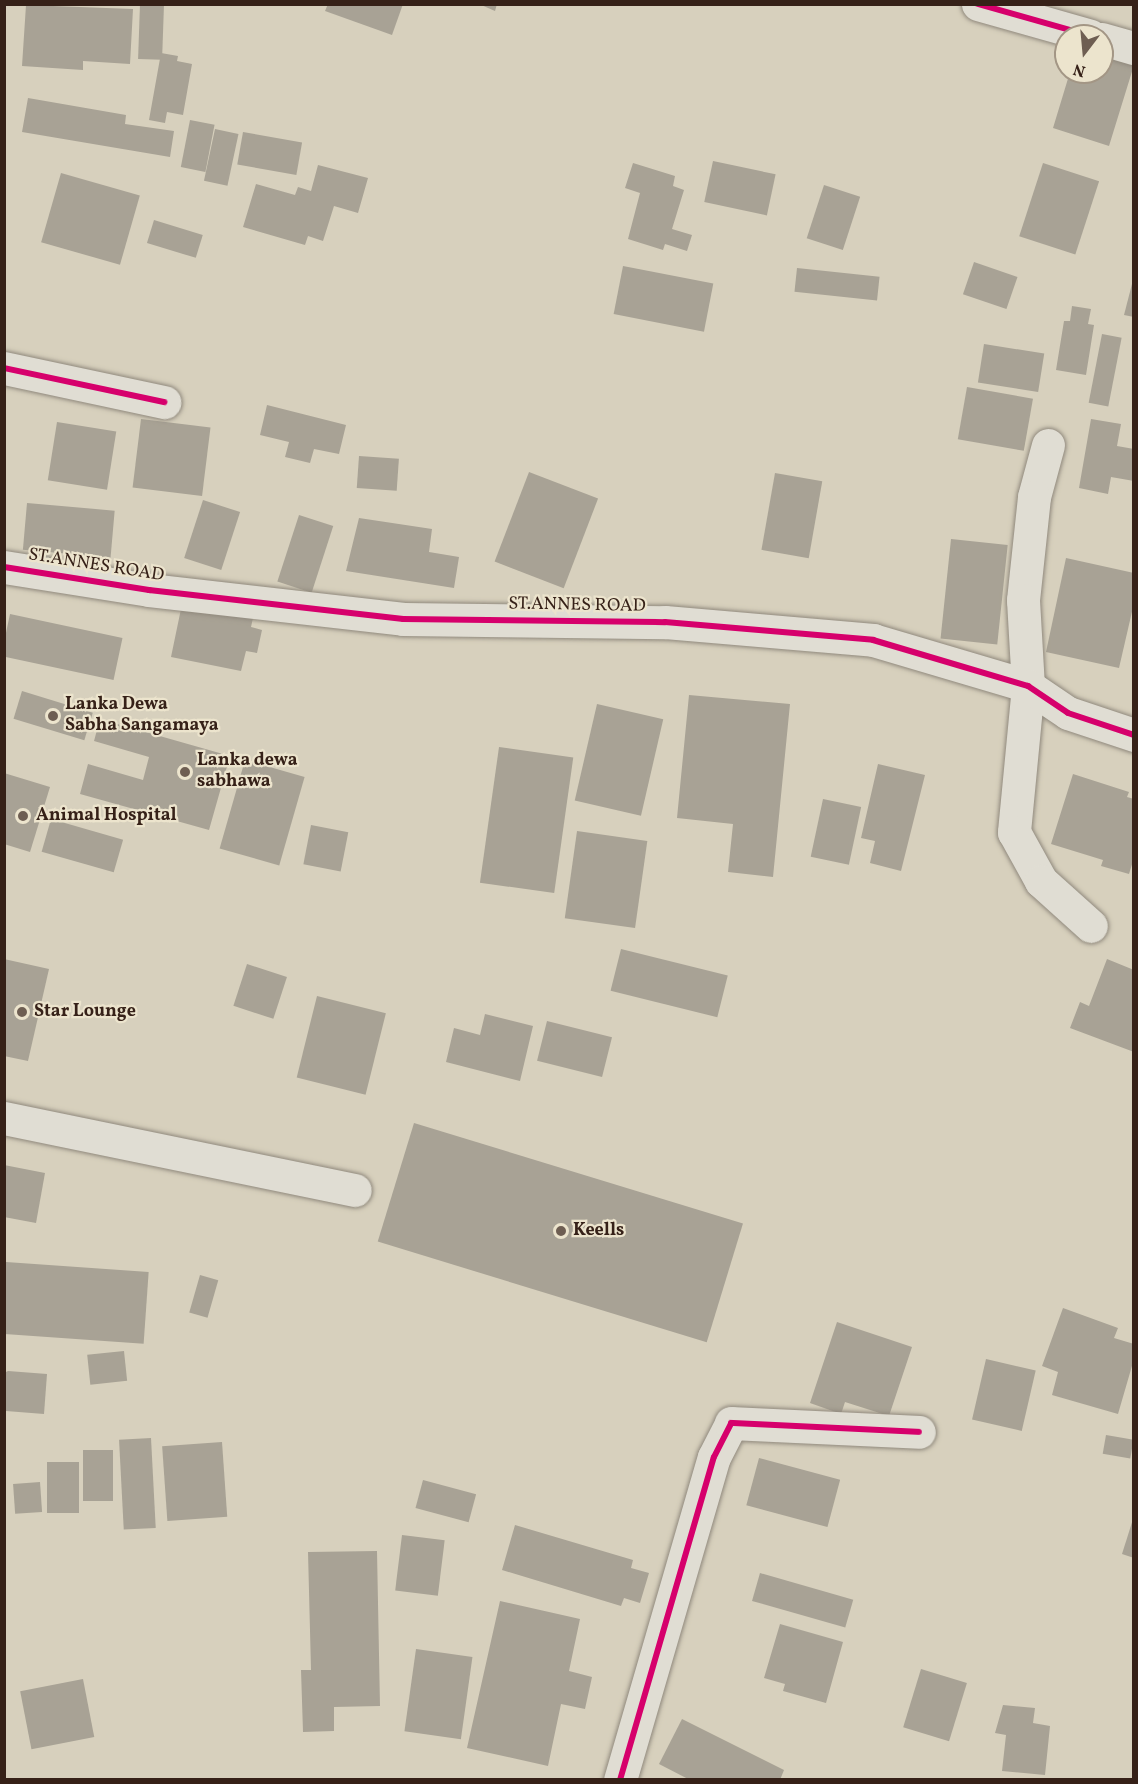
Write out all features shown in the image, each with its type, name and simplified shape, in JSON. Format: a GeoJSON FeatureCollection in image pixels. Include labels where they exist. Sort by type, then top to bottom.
{"type":"FeatureCollection","features":[{"type":"Feature","properties":{"kind":"street"},"geometry":{"type":"LineString","coordinates":[[978,4],[1054,26]]}},
{"type":"Feature","properties":{"kind":"street"},"geometry":{"type":"LineString","coordinates":[[1114,42],[1134,48]]}},
{"type":"Feature","properties":{"kind":"street"},"geometry":{"type":"LineString","coordinates":[[4,368],[164,402]]}},
{"type":"Feature","properties":{"kind":"street"},"geometry":{"type":"LineString","coordinates":[[1048,445],[1034,496],[1023,600],[1028,686],[1014,832],[1041,881],[1091,926]]}},
{"type":"Feature","properties":{"kind":"street","name":"ST.ANNES ROAD"},"geometry":{"type":"LineString","coordinates":[[4,567],[150,590],[403,619],[665,622],[873,640],[1028,686],[1068,713],[1134,735]]}},
{"type":"Feature","properties":{"kind":"street"},"geometry":{"type":"LineString","coordinates":[[4,1118],[355,1190]]}},
{"type":"Feature","properties":{"kind":"street"},"geometry":{"type":"LineString","coordinates":[[620,1779],[714,1457],[731,1423],[919,1432]]}},
{"type":"Feature","properties":{"kind":"building"},"geometry":{"type":"Polygon","coordinates":[[[140,4],[164,5],[162,60],[138,59],[140,4]]]}},
{"type":"Feature","properties":{"kind":"building"},"geometry":{"type":"Polygon","coordinates":[[[328,4],[403,4],[392,35],[325,11],[328,4]]]}},
{"type":"Feature","properties":{"kind":"building"},"geometry":{"type":"Polygon","coordinates":[[[479,4],[497,4],[495,11],[479,4]]]}},
{"type":"Feature","properties":{"kind":"building"},"geometry":{"type":"Polygon","coordinates":[[[26,5],[133,9],[130,64],[83,61],[83,70],[22,66],[26,5]]]}},
{"type":"Feature","properties":{"kind":"building"},"geometry":{"type":"Polygon","coordinates":[[[161,53],[178,56],[177,61],[192,64],[183,115],[167,112],[165,123],[149,120],[161,53]]]}},
{"type":"Feature","properties":{"kind":"building"},"geometry":{"type":"Polygon","coordinates":[[[1114,59],[1134,65],[1109,146],[1053,128],[1066,84],[1114,84],[1114,59]]]}},
{"type":"Feature","properties":{"kind":"building"},"geometry":{"type":"Polygon","coordinates":[[[28,98],[126,115],[125,124],[174,131],[170,157],[22,132],[28,98]]]}},
{"type":"Feature","properties":{"kind":"building"},"geometry":{"type":"Polygon","coordinates":[[[190,120],[215,125],[205,172],[181,167],[190,120]]]}},
{"type":"Feature","properties":{"kind":"building"},"geometry":{"type":"Polygon","coordinates":[[[215,129],[238,134],[227,186],[204,181],[215,129]]]}},
{"type":"Feature","properties":{"kind":"building"},"geometry":{"type":"Polygon","coordinates":[[[243,132],[302,142],[296,175],[237,164],[243,132]]]}},
{"type":"Feature","properties":{"kind":"building"},"geometry":{"type":"Polygon","coordinates":[[[713,161],[776,174],[767,215],[704,202],[713,161]]]}},
{"type":"Feature","properties":{"kind":"building"},"geometry":{"type":"Polygon","coordinates":[[[633,163],[675,176],[673,186],[684,190],[672,229],[692,235],[687,251],[665,244],[663,250],[628,239],[640,193],[625,188],[633,163]]]}},
{"type":"Feature","properties":{"kind":"building"},"geometry":{"type":"Polygon","coordinates":[[[1043,163],[1099,181],[1075,254],[1019,236],[1043,163]]]}},
{"type":"Feature","properties":{"kind":"building"},"geometry":{"type":"Polygon","coordinates":[[[318,165],[368,178],[358,213],[334,206],[323,241],[308,236],[305,245],[243,227],[256,184],[295,195],[298,187],[311,191],[318,165]]]}},
{"type":"Feature","properties":{"kind":"building"},"geometry":{"type":"Polygon","coordinates":[[[61,173],[140,196],[120,265],[41,242],[61,173]]]}},
{"type":"Feature","properties":{"kind":"building"},"geometry":{"type":"Polygon","coordinates":[[[824,185],[860,197],[843,250],[807,238],[824,185]]]}},
{"type":"Feature","properties":{"kind":"building"},"geometry":{"type":"Polygon","coordinates":[[[154,220],[203,235],[196,258],[147,243],[154,220]]]}},
{"type":"Feature","properties":{"kind":"building"},"geometry":{"type":"Polygon","coordinates":[[[974,262],[1017,277],[1006,309],[963,294],[974,262]]]}},
{"type":"Feature","properties":{"kind":"building"},"geometry":{"type":"Polygon","coordinates":[[[623,266],[713,284],[704,332],[614,314],[623,266]]]}},
{"type":"Feature","properties":{"kind":"building"},"geometry":{"type":"Polygon","coordinates":[[[797,268],[880,277],[877,301],[794,292],[797,268]]]}},
{"type":"Feature","properties":{"kind":"building"},"geometry":{"type":"Polygon","coordinates":[[[1134,280],[1134,317],[1124,315],[1134,280]]]}},
{"type":"Feature","properties":{"kind":"building"},"geometry":{"type":"Polygon","coordinates":[[[1072,306],[1091,309],[1088,324],[1094,325],[1086,375],[1056,370],[1064,321],[1070,321],[1072,306]]]}},
{"type":"Feature","properties":{"kind":"building"},"geometry":{"type":"Polygon","coordinates":[[[1102,334],[1122,338],[1108,407],[1089,403],[1102,334]]]}},
{"type":"Feature","properties":{"kind":"building"},"geometry":{"type":"Polygon","coordinates":[[[984,344],[1044,354],[1038,392],[978,383],[984,344]]]}},
{"type":"Feature","properties":{"kind":"building"},"geometry":{"type":"Polygon","coordinates":[[[967,387],[1033,399],[1024,451],[958,439],[967,387]]]}},
{"type":"Feature","properties":{"kind":"building"},"geometry":{"type":"Polygon","coordinates":[[[267,405],[346,425],[339,454],[314,449],[310,463],[285,457],[289,442],[260,435],[267,405]]]}},
{"type":"Feature","properties":{"kind":"building"},"geometry":{"type":"Polygon","coordinates":[[[141,419],[210,428],[202,496],[133,487],[141,419]]]}},
{"type":"Feature","properties":{"kind":"building"},"geometry":{"type":"Polygon","coordinates":[[[1091,419],[1121,424],[1117,446],[1134,449],[1134,481],[1111,477],[1108,494],[1079,488],[1091,419]]]}},
{"type":"Feature","properties":{"kind":"building"},"geometry":{"type":"Polygon","coordinates":[[[57,422],[116,431],[107,490],[48,480],[57,422]]]}},
{"type":"Feature","properties":{"kind":"building"},"geometry":{"type":"Polygon","coordinates":[[[359,456],[399,459],[397,491],[357,488],[359,456]]]}},
{"type":"Feature","properties":{"kind":"building"},"geometry":{"type":"Polygon","coordinates":[[[529,472],[598,499],[564,588],[495,562],[529,472]]]}},
{"type":"Feature","properties":{"kind":"building"},"geometry":{"type":"Polygon","coordinates":[[[775,473],[822,481],[809,558],[761,550],[775,473]]]}},
{"type":"Feature","properties":{"kind":"building"},"geometry":{"type":"Polygon","coordinates":[[[203,500],[240,512],[221,570],[184,558],[203,500]]]}},
{"type":"Feature","properties":{"kind":"building"},"geometry":{"type":"Polygon","coordinates":[[[27,503],[115,511],[111,557],[23,550],[27,503]]]}},
{"type":"Feature","properties":{"kind":"building"},"geometry":{"type":"Polygon","coordinates":[[[299,515],[333,526],[312,593],[277,582],[299,515]]]}},
{"type":"Feature","properties":{"kind":"building"},"geometry":{"type":"Polygon","coordinates":[[[359,518],[432,529],[429,552],[459,557],[454,588],[346,571],[359,518]]]}},
{"type":"Feature","properties":{"kind":"building"},"geometry":{"type":"Polygon","coordinates":[[[951,539],[1008,545],[997,644],[941,638],[951,539]]]}},
{"type":"Feature","properties":{"kind":"building"},"geometry":{"type":"Polygon","coordinates":[[[1066,558],[1134,573],[1134,603],[1119,668],[1046,652],[1066,558]]]}},
{"type":"Feature","properties":{"kind":"building"},"geometry":{"type":"Polygon","coordinates":[[[182,604],[253,618],[251,627],[262,630],[257,653],[246,651],[241,671],[171,657],[182,604]]]}},
{"type":"Feature","properties":{"kind":"building"},"geometry":{"type":"Polygon","coordinates":[[[10,614],[122,638],[114,680],[4,657],[4,642],[10,614]]]}},
{"type":"Feature","properties":{"kind":"building","name":"Lanka Dewa Sabha Sangamaya"},"geometry":{"type":"Polygon","coordinates":[[[22,691],[93,713],[84,740],[14,719],[22,691]]]}},
{"type":"Feature","properties":{"kind":"building"},"geometry":{"type":"Polygon","coordinates":[[[689,695],[790,704],[773,877],[728,872],[733,824],[677,818],[689,695]]]}},
{"type":"Feature","properties":{"kind":"building"},"geometry":{"type":"Polygon","coordinates":[[[597,704],[663,719],[641,816],[575,800],[597,704]]]}},
{"type":"Feature","properties":{"kind":"building","name":"Lanka dewa sabhawa"},"geometry":{"type":"Polygon","coordinates":[[[100,719],[230,756],[209,830],[80,794],[88,764],[143,780],[149,757],[94,741],[100,719]]]}},
{"type":"Feature","properties":{"kind":"building"},"geometry":{"type":"Polygon","coordinates":[[[499,747],[573,757],[554,893],[480,883],[499,747]]]}},
{"type":"Feature","properties":{"kind":"building"},"geometry":{"type":"Polygon","coordinates":[[[245,760],[305,777],[279,866],[220,848],[245,760]]]}},
{"type":"Feature","properties":{"kind":"building"},"geometry":{"type":"Polygon","coordinates":[[[878,764],[925,775],[901,871],[870,863],[875,841],[861,838],[878,764]]]}},
{"type":"Feature","properties":{"kind":"building","name":"Animal Hospital"},"geometry":{"type":"Polygon","coordinates":[[[4,773],[50,787],[30,852],[4,844],[4,773]]]}},
{"type":"Feature","properties":{"kind":"building"},"geometry":{"type":"Polygon","coordinates":[[[1073,774],[1129,792],[1127,797],[1134,799],[1134,858],[1129,874],[1101,866],[1103,860],[1051,844],[1073,774]]]}},
{"type":"Feature","properties":{"kind":"building"},"geometry":{"type":"Polygon","coordinates":[[[823,799],[861,807],[849,865],[811,857],[823,799]]]}},
{"type":"Feature","properties":{"kind":"building"},"geometry":{"type":"Polygon","coordinates":[[[51,819],[123,840],[114,872],[42,852],[51,819]]]}},
{"type":"Feature","properties":{"kind":"building"},"geometry":{"type":"Polygon","coordinates":[[[311,825],[348,832],[341,872],[303,864],[311,825]]]}},
{"type":"Feature","properties":{"kind":"building"},"geometry":{"type":"Polygon","coordinates":[[[577,831],[647,841],[635,928],[565,918],[577,831]]]}},
{"type":"Feature","properties":{"kind":"building"},"geometry":{"type":"Polygon","coordinates":[[[621,949],[728,976],[717,1017],[611,991],[621,949]]]}},
{"type":"Feature","properties":{"kind":"building","name":"Star Lounge"},"geometry":{"type":"Polygon","coordinates":[[[4,959],[49,969],[28,1061],[4,1056],[4,959]]]}},
{"type":"Feature","properties":{"kind":"building"},"geometry":{"type":"Polygon","coordinates":[[[1107,959],[1134,970],[1134,1052],[1070,1028],[1080,1002],[1089,1006],[1107,959]]]}},
{"type":"Feature","properties":{"kind":"building"},"geometry":{"type":"Polygon","coordinates":[[[247,964],[287,977],[273,1019],[233,1006],[247,964]]]}},
{"type":"Feature","properties":{"kind":"building"},"geometry":{"type":"Polygon","coordinates":[[[317,996],[386,1013],[366,1095],[297,1078],[317,996]]]}},
{"type":"Feature","properties":{"kind":"building"},"geometry":{"type":"Polygon","coordinates":[[[485,1014],[533,1026],[520,1081],[446,1062],[454,1028],[480,1035],[485,1014]]]}},
{"type":"Feature","properties":{"kind":"building"},"geometry":{"type":"Polygon","coordinates":[[[547,1021],[612,1037],[602,1077],[537,1061],[547,1021]]]}},
{"type":"Feature","properties":{"kind":"building","name":"Keells"},"geometry":{"type":"Polygon","coordinates":[[[414,1123],[743,1224],[707,1342],[378,1242],[414,1123]]]}},
{"type":"Feature","properties":{"kind":"building"},"geometry":{"type":"Polygon","coordinates":[[[4,1165],[45,1173],[36,1223],[4,1217],[4,1165]]]}},
{"type":"Feature","properties":{"kind":"building"},"geometry":{"type":"Polygon","coordinates":[[[6,1262],[149,1272],[144,1344],[4,1334],[6,1262]]]}},
{"type":"Feature","properties":{"kind":"building"},"geometry":{"type":"Polygon","coordinates":[[[200,1275],[218,1280],[208,1318],[189,1312],[200,1275]]]}},
{"type":"Feature","properties":{"kind":"building"},"geometry":{"type":"Polygon","coordinates":[[[1063,1308],[1118,1328],[1114,1338],[1134,1344],[1134,1359],[1118,1414],[1052,1395],[1058,1372],[1042,1366],[1063,1308]]]}},
{"type":"Feature","properties":{"kind":"building"},"geometry":{"type":"Polygon","coordinates":[[[837,1322],[912,1347],[889,1416],[845,1402],[841,1414],[810,1403],[837,1322]]]}},
{"type":"Feature","properties":{"kind":"building"},"geometry":{"type":"Polygon","coordinates":[[[124,1351],[127,1381],[90,1385],[87,1355],[124,1351]]]}},
{"type":"Feature","properties":{"kind":"building"},"geometry":{"type":"Polygon","coordinates":[[[986,1359],[1036,1370],[1022,1431],[972,1419],[986,1359]]]}},
{"type":"Feature","properties":{"kind":"building"},"geometry":{"type":"Polygon","coordinates":[[[8,1371],[47,1374],[44,1414],[6,1411],[4,1373],[8,1371]]]}},
{"type":"Feature","properties":{"kind":"building"},"geometry":{"type":"Polygon","coordinates":[[[1106,1435],[1134,1440],[1130,1459],[1103,1454],[1106,1435]]]}},
{"type":"Feature","properties":{"kind":"building"},"geometry":{"type":"Polygon","coordinates":[[[151,1438],[156,1528],[124,1530],[119,1440],[151,1438]]]}},
{"type":"Feature","properties":{"kind":"building"},"geometry":{"type":"Polygon","coordinates":[[[222,1442],[227,1517],[167,1521],[162,1446],[222,1442]]]}},
{"type":"Feature","properties":{"kind":"building"},"geometry":{"type":"Polygon","coordinates":[[[83,1450],[113,1450],[113,1501],[83,1501],[83,1450]]]}},
{"type":"Feature","properties":{"kind":"building"},"geometry":{"type":"Polygon","coordinates":[[[759,1458],[840,1480],[827,1527],[746,1505],[759,1458]]]}},
{"type":"Feature","properties":{"kind":"building"},"geometry":{"type":"Polygon","coordinates":[[[47,1462],[79,1462],[79,1513],[47,1513],[47,1462]]]}},
{"type":"Feature","properties":{"kind":"building"},"geometry":{"type":"Polygon","coordinates":[[[423,1480],[476,1494],[469,1522],[415,1508],[423,1480]]]}},
{"type":"Feature","properties":{"kind":"building"},"geometry":{"type":"Polygon","coordinates":[[[40,1482],[42,1512],[15,1514],[13,1484],[40,1482]]]}},
{"type":"Feature","properties":{"kind":"building"},"geometry":{"type":"Polygon","coordinates":[[[1134,1516],[1134,1558],[1122,1554],[1134,1516]]]}},
{"type":"Feature","properties":{"kind":"building"},"geometry":{"type":"Polygon","coordinates":[[[515,1525],[633,1560],[631,1568],[649,1573],[640,1603],[624,1598],[621,1606],[502,1570],[515,1525]]]}},
{"type":"Feature","properties":{"kind":"building"},"geometry":{"type":"Polygon","coordinates":[[[402,1535],[445,1540],[438,1596],[395,1591],[402,1535]]]}},
{"type":"Feature","properties":{"kind":"building"},"geometry":{"type":"Polygon","coordinates":[[[377,1551],[380,1706],[334,1707],[334,1731],[303,1732],[301,1670],[311,1670],[308,1552],[377,1551]]]}},
{"type":"Feature","properties":{"kind":"building"},"geometry":{"type":"Polygon","coordinates":[[[760,1573],[853,1600],[845,1628],[752,1601],[760,1573]]]}},
{"type":"Feature","properties":{"kind":"building"},"geometry":{"type":"Polygon","coordinates":[[[500,1601],[580,1619],[569,1671],[592,1677],[585,1709],[561,1704],[548,1766],[467,1748],[500,1601]]]}},
{"type":"Feature","properties":{"kind":"building"},"geometry":{"type":"Polygon","coordinates":[[[780,1624],[843,1642],[826,1703],[783,1691],[785,1684],[764,1678],[780,1624]]]}},
{"type":"Feature","properties":{"kind":"building"},"geometry":{"type":"Polygon","coordinates":[[[416,1649],[472,1657],[461,1739],[404,1731],[416,1649]]]}},
{"type":"Feature","properties":{"kind":"building"},"geometry":{"type":"Polygon","coordinates":[[[921,1669],[967,1683],[949,1741],[903,1727],[921,1669]]]}},
{"type":"Feature","properties":{"kind":"building"},"geometry":{"type":"Polygon","coordinates":[[[83,1679],[94,1737],[31,1749],[20,1691],[83,1679]]]}},
{"type":"Feature","properties":{"kind":"building"},"geometry":{"type":"Polygon","coordinates":[[[1003,1705],[1035,1708],[1033,1723],[1050,1726],[1045,1775],[1002,1771],[1006,1735],[995,1733],[1003,1705]]]}},
{"type":"Feature","properties":{"kind":"building"},"geometry":{"type":"Polygon","coordinates":[[[682,1719],[784,1770],[780,1780],[690,1780],[659,1764],[682,1719]]]}},
{"type":"Feature","properties":{"kind":"cycle path"},"geometry":{"type":"LineString","coordinates":[[978,4],[1054,26]]}},
{"type":"Feature","properties":{"kind":"cycle path"},"geometry":{"type":"LineString","coordinates":[[4,368],[164,402]]}},
{"type":"Feature","properties":{"kind":"cycle path"},"geometry":{"type":"LineString","coordinates":[[4,567],[149,590],[403,619],[665,622],[873,640],[1028,686],[1068,713],[1134,735]]}},
{"type":"Feature","properties":{"kind":"cycle path"},"geometry":{"type":"LineString","coordinates":[[620,1780],[714,1457],[731,1423],[919,1432]]}},
{"type":"Feature","properties":{"kind":"place","name":"Lanka Dewa Sabha Sangamaya"},"geometry":{"type":"Point","coordinates":[53,716]}},
{"type":"Feature","properties":{"kind":"place","name":"Lanka dewa sabhawa"},"geometry":{"type":"Point","coordinates":[185,772]}},
{"type":"Feature","properties":{"kind":"place","name":"Animal Hospital"},"geometry":{"type":"Point","coordinates":[23,816]}},
{"type":"Feature","properties":{"kind":"place","name":"Star Lounge"},"geometry":{"type":"Point","coordinates":[22,1012]}},
{"type":"Feature","properties":{"kind":"place","name":"Keells"},"geometry":{"type":"Point","coordinates":[561,1231]}}]}
